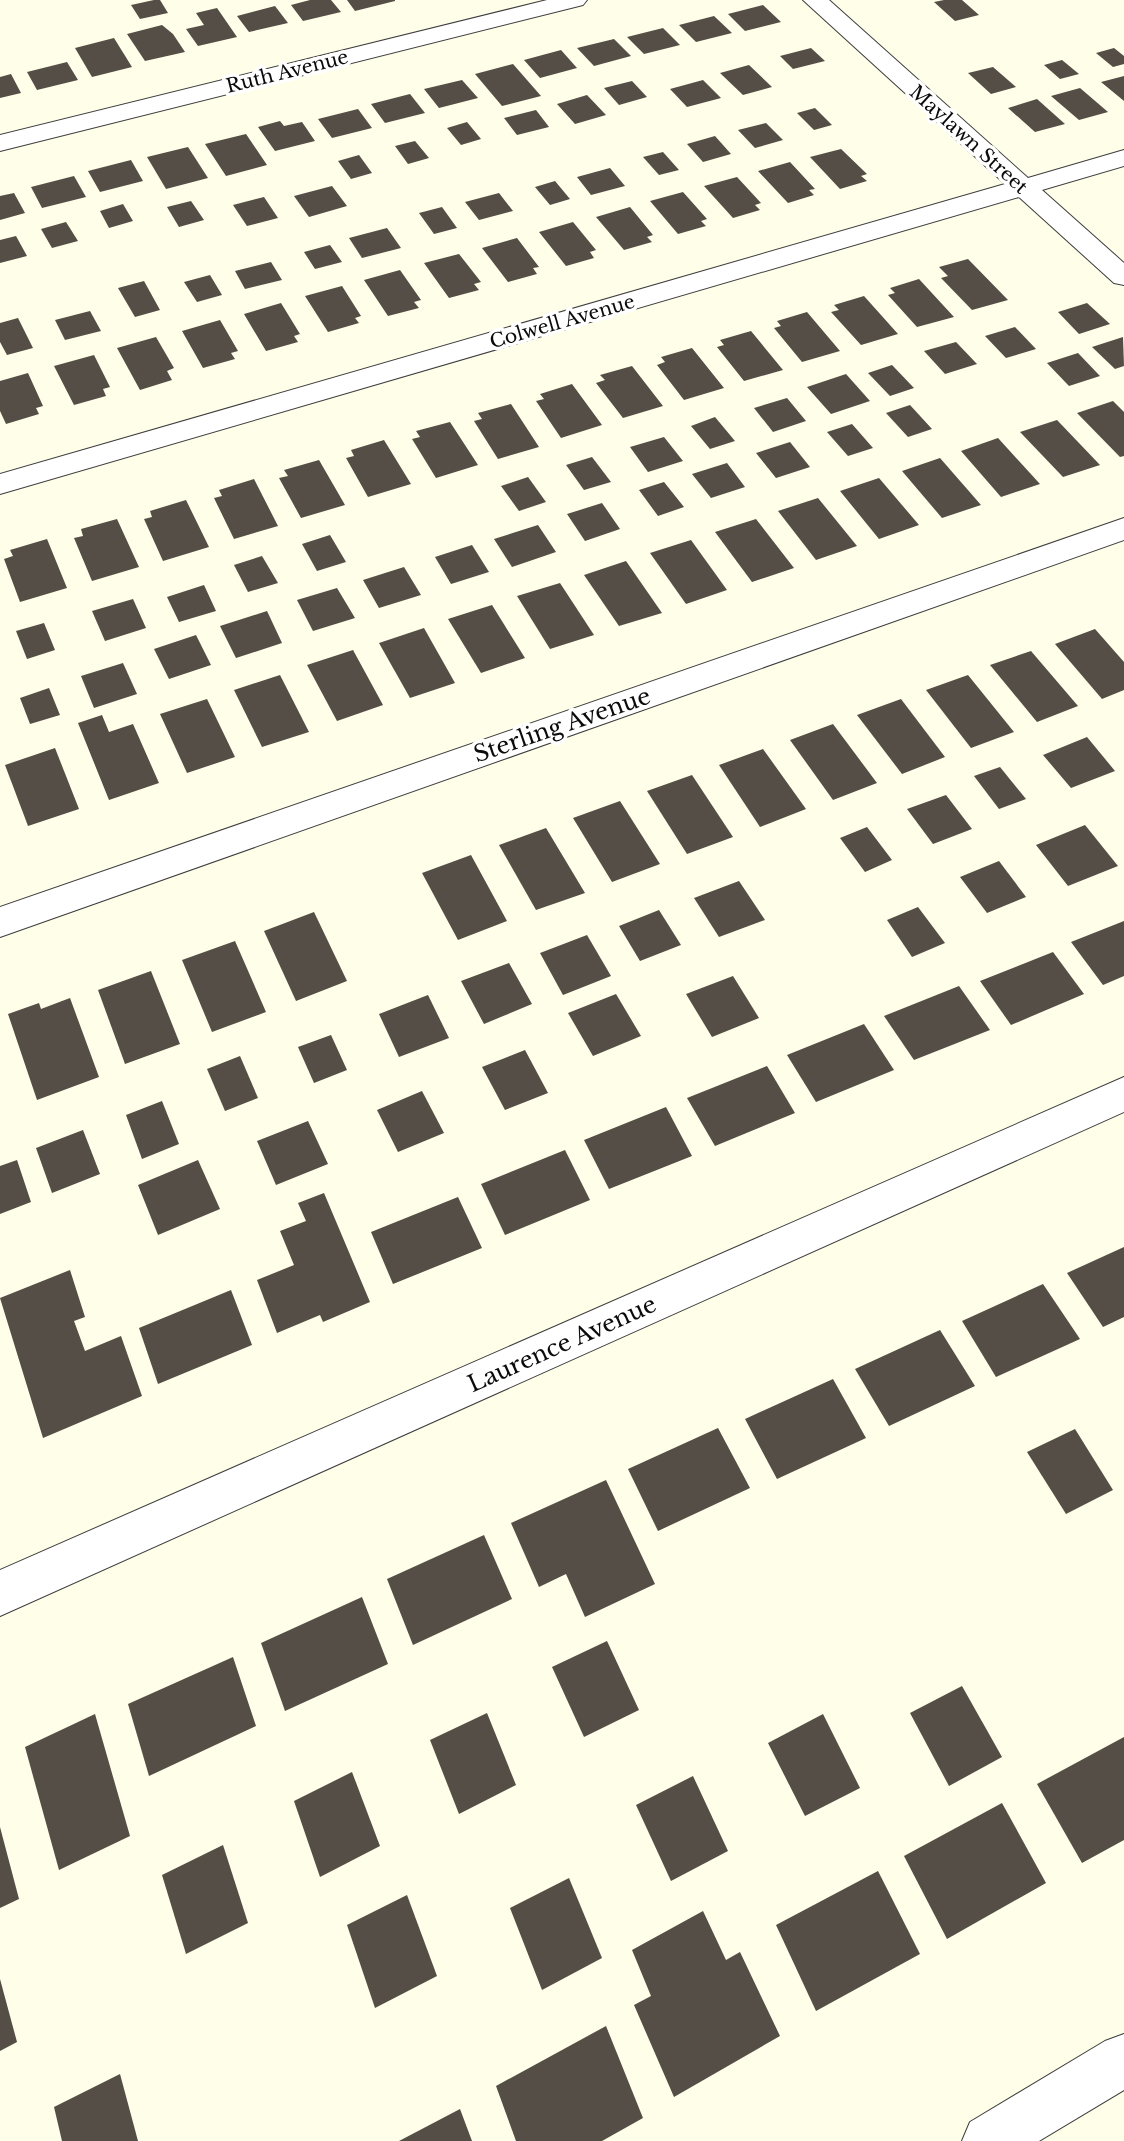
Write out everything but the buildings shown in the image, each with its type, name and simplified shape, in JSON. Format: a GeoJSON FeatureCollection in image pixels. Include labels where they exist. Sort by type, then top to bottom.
{"type":"FeatureCollection","features":[{"type":"Feature","properties":{"kind":"street","name":"Ruth Avenue"},"geometry":{"type":"LineString","coordinates":[[0,143],[575,0]]}},
{"type":"Feature","properties":{"kind":"street","name":"Maylawn Street"},"geometry":{"type":"LineString","coordinates":[[815,0],[1124,277]]}},
{"type":"Feature","properties":{"kind":"street","name":"Colwell Avenue"},"geometry":{"type":"LineString","coordinates":[[0,484],[1124,158]]}},
{"type":"Feature","properties":{"kind":"street","name":"Sterling Avenue"},"geometry":{"type":"LineString","coordinates":[[0,922],[1124,529]]}},
{"type":"Feature","properties":{"kind":"street","name":"Laurence Avenue"},"geometry":{"type":"LineString","coordinates":[[0,1593],[1124,1094]]}},
{"type":"Feature","properties":{"kind":"street"},"geometry":{"type":"LineString","coordinates":[[989,2141],[1124,2060]]}}]}
